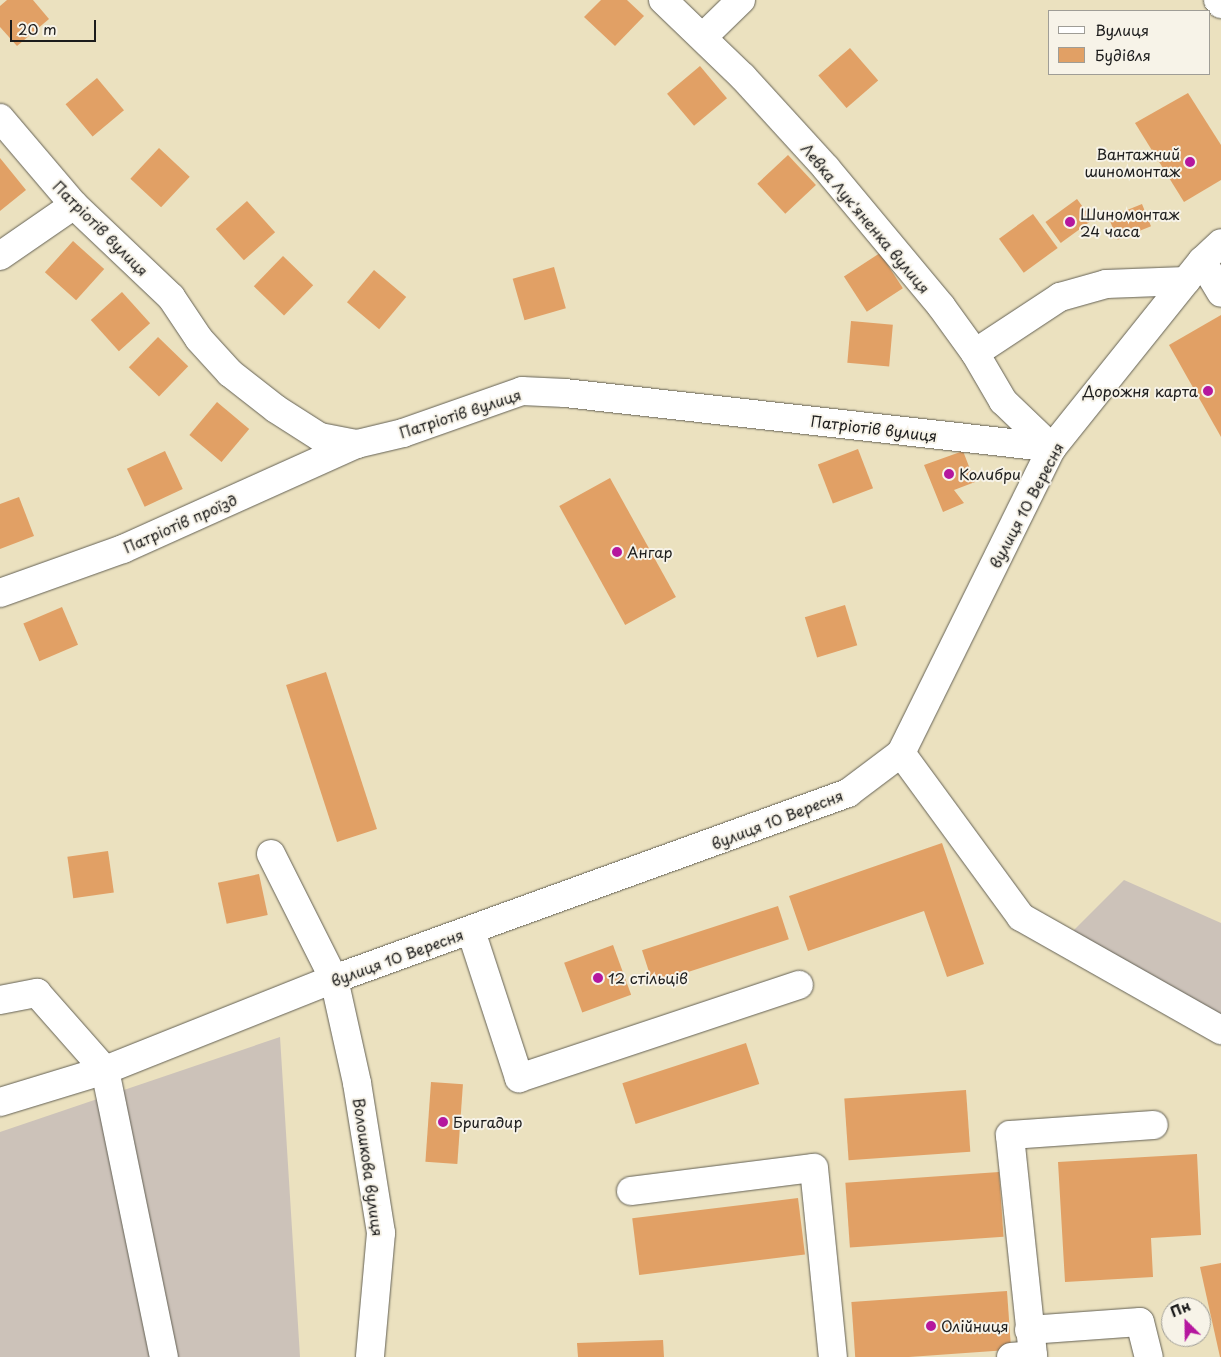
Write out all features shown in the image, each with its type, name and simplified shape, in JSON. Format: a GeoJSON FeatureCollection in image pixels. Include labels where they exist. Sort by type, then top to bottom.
{"type":"FeatureCollection","features":[{"type":"Feature","properties":{"kind":"main road","name":"Левка Лук'яненка вулиця"},"geometry":{"type":"LineString","coordinates":[[663,0],[703,37],[826,168],[941,306],[975,353],[1003,401],[1052,448]]}},
{"type":"Feature","properties":{"kind":"main road"},"geometry":{"type":"LineString","coordinates":[[703,37],[741,0]]}},
{"type":"Feature","properties":{"kind":"main road"},"geometry":{"type":"LineString","coordinates":[[1218,0],[1221,4]]}},
{"type":"Feature","properties":{"kind":"main road","name":"Патріотів вулиця"},"geometry":{"type":"LineString","coordinates":[[0,118],[74,205],[171,296],[199,339],[230,373],[276,409],[320,437],[357,444],[402,433],[522,391],[565,393],[1052,448]]}},
{"type":"Feature","properties":{"kind":"main road"},"geometry":{"type":"LineString","coordinates":[[0,256],[74,205]]}},
{"type":"Feature","properties":{"kind":"main road"},"geometry":{"type":"LineString","coordinates":[[975,353],[1060,297],[1106,284],[1203,262],[1221,293]]}},
{"type":"Feature","properties":{"kind":"main road","name":"вулиця 10 Вересня"},"geometry":{"type":"LineString","coordinates":[[0,1102],[105,1070],[334,979],[848,793],[901,753],[1052,448],[1203,262]]}},
{"type":"Feature","properties":{"kind":"main road","name":"Патріотів проїзд"},"geometry":{"type":"LineString","coordinates":[[0,593],[124,549],[357,444]]}},
{"type":"Feature","properties":{"kind":"main road"},"geometry":{"type":"LineString","coordinates":[[901,753],[1021,917],[1221,1030]]}},
{"type":"Feature","properties":{"kind":"main road","name":"Волошкова вулиця"},"geometry":{"type":"LineString","coordinates":[[271,854],[334,979],[358,1083],[381,1233],[370,1357]]}},
{"type":"Feature","properties":{"kind":"main road"},"geometry":{"type":"LineString","coordinates":[[470,931],[519,1078],[799,985]]}},
{"type":"Feature","properties":{"kind":"main road"},"geometry":{"type":"LineString","coordinates":[[0,1000],[37,993],[105,1070],[164,1357]]}},
{"type":"Feature","properties":{"kind":"main road"},"geometry":{"type":"LineString","coordinates":[[1011,1357],[1033,1355],[1010,1134],[1154,1125]]}},
{"type":"Feature","properties":{"kind":"main road"},"geometry":{"type":"LineString","coordinates":[[631,1191],[814,1168],[833,1357]]}},
{"type":"Feature","properties":{"kind":"main road"},"geometry":{"type":"LineString","coordinates":[[1029,1330],[1140,1322],[1149,1357]]}},
{"type":"Feature","properties":{"kind":"shaded area"},"geometry":{"type":"Polygon","coordinates":[[[1124,880],[1221,923],[1221,1045],[1065,939],[1124,880]]]}},
{"type":"Feature","properties":{"kind":"shaded area"},"geometry":{"type":"Polygon","coordinates":[[[280,1037],[300,1357],[0,1357],[0,1132],[280,1037]]]}},
{"type":"Feature","properties":{"kind":"building"},"geometry":{"type":"Polygon","coordinates":[[[7,0],[33,0],[49,19],[17,46],[0,27],[0,6],[7,0]]]}},
{"type":"Feature","properties":{"kind":"building"},"geometry":{"type":"Polygon","coordinates":[[[601,0],[627,0],[644,16],[615,46],[584,17],[601,0]]]}},
{"type":"Feature","properties":{"kind":"building"},"geometry":{"type":"Polygon","coordinates":[[[850,48],[878,80],[847,108],[818,76],[850,48]]]}},
{"type":"Feature","properties":{"kind":"building"},"geometry":{"type":"Polygon","coordinates":[[[700,66],[727,98],[694,126],[667,94],[700,66]]]}},
{"type":"Feature","properties":{"kind":"building"},"geometry":{"type":"Polygon","coordinates":[[[97,78],[124,110],[93,137],[66,104],[97,78]]]}},
{"type":"Feature","properties":{"kind":"building","name":"Вантажний шиномонтаж"},"geometry":{"type":"Polygon","coordinates":[[[1188,93],[1221,145],[1221,180],[1184,202],[1135,123],[1188,93]]]}},
{"type":"Feature","properties":{"kind":"building"},"geometry":{"type":"Polygon","coordinates":[[[159,148],[190,177],[161,207],[130,179],[159,148]]]}},
{"type":"Feature","properties":{"kind":"building"},"geometry":{"type":"Polygon","coordinates":[[[788,155],[816,185],[785,214],[757,184],[788,155]]]}},
{"type":"Feature","properties":{"kind":"building"},"geometry":{"type":"Polygon","coordinates":[[[0,158],[26,190],[0,211],[0,158]]]}},
{"type":"Feature","properties":{"kind":"building","name":"Шиномонтаж 24 часа"},"geometry":{"type":"Polygon","coordinates":[[[1077,199],[1092,220],[1061,243],[1045,222],[1077,199]]]}},
{"type":"Feature","properties":{"kind":"building"},"geometry":{"type":"Polygon","coordinates":[[[247,201],[275,232],[244,260],[216,229],[247,201]]]}},
{"type":"Feature","properties":{"kind":"building"},"geometry":{"type":"Polygon","coordinates":[[[1142,204],[1151,226],[1118,240],[1109,217],[1142,204]]]}},
{"type":"Feature","properties":{"kind":"building"},"geometry":{"type":"Polygon","coordinates":[[[1033,214],[1058,248],[1024,273],[999,239],[1033,214]]]}},
{"type":"Feature","properties":{"kind":"building"},"geometry":{"type":"Polygon","coordinates":[[[73,241],[104,269],[76,300],[45,272],[73,241]]]}},
{"type":"Feature","properties":{"kind":"building"},"geometry":{"type":"Polygon","coordinates":[[[880,253],[903,288],[867,312],[844,276],[880,253]]]}},
{"type":"Feature","properties":{"kind":"building"},"geometry":{"type":"Polygon","coordinates":[[[283,256],[313,285],[284,315],[254,286],[283,256]]]}},
{"type":"Feature","properties":{"kind":"building"},"geometry":{"type":"Polygon","coordinates":[[[554,267],[566,308],[525,320],[513,279],[554,267]]]}},
{"type":"Feature","properties":{"kind":"building"},"geometry":{"type":"Polygon","coordinates":[[[374,270],[406,297],[379,329],[347,302],[374,270]]]}},
{"type":"Feature","properties":{"kind":"building"},"geometry":{"type":"Polygon","coordinates":[[[122,292],[150,323],[119,351],[91,320],[122,292]]]}},
{"type":"Feature","properties":{"kind":"building","name":"Дорожня карта"},"geometry":{"type":"Polygon","coordinates":[[[1221,315],[1221,437],[1169,345],[1221,315]]]}},
{"type":"Feature","properties":{"kind":"building"},"geometry":{"type":"Polygon","coordinates":[[[851,321],[893,325],[889,367],[847,363],[851,321]]]}},
{"type":"Feature","properties":{"kind":"building"},"geometry":{"type":"Polygon","coordinates":[[[158,337],[188,366],[159,396],[129,367],[158,337]]]}},
{"type":"Feature","properties":{"kind":"building"},"geometry":{"type":"Polygon","coordinates":[[[217,402],[249,429],[222,462],[189,435],[217,402]]]}},
{"type":"Feature","properties":{"kind":"building"},"geometry":{"type":"Polygon","coordinates":[[[858,449],[873,488],[833,504],[818,464],[858,449]]]}},
{"type":"Feature","properties":{"kind":"building"},"geometry":{"type":"Polygon","coordinates":[[[165,451],[183,489],[145,507],[127,469],[165,451]]]}},
{"type":"Feature","properties":{"kind":"building","name":"Колибри"},"geometry":{"type":"Polygon","coordinates":[[[963,451],[975,482],[954,490],[964,503],[943,512],[924,465],[963,451]]]}},
{"type":"Feature","properties":{"kind":"building","name":"Ангар"},"geometry":{"type":"Polygon","coordinates":[[[610,478],[676,597],[625,625],[559,506],[610,478]]]}},
{"type":"Feature","properties":{"kind":"building"},"geometry":{"type":"Polygon","coordinates":[[[19,497],[34,536],[0,549],[0,504],[19,497]]]}},
{"type":"Feature","properties":{"kind":"building"},"geometry":{"type":"Polygon","coordinates":[[[845,605],[857,645],[817,657],[805,617],[845,605]]]}},
{"type":"Feature","properties":{"kind":"building"},"geometry":{"type":"Polygon","coordinates":[[[62,607],[78,645],[39,661],[23,623],[62,607]]]}},
{"type":"Feature","properties":{"kind":"building"},"geometry":{"type":"Polygon","coordinates":[[[326,672],[377,829],[337,842],[286,685],[326,672]]]}},
{"type":"Feature","properties":{"kind":"building"},"geometry":{"type":"Polygon","coordinates":[[[942,843],[984,964],[947,977],[924,911],[808,951],[789,896],[942,843]]]}},
{"type":"Feature","properties":{"kind":"building"},"geometry":{"type":"Polygon","coordinates":[[[108,851],[114,893],[73,898],[67,857],[108,851]]]}},
{"type":"Feature","properties":{"kind":"building"},"geometry":{"type":"Polygon","coordinates":[[[259,874],[268,915],[227,924],[218,883],[259,874]]]}},
{"type":"Feature","properties":{"kind":"building"},"geometry":{"type":"Polygon","coordinates":[[[778,906],[789,939],[653,983],[642,950],[778,906]]]}},
{"type":"Feature","properties":{"kind":"building","name":"12 стільців"},"geometry":{"type":"Polygon","coordinates":[[[613,945],[631,995],[582,1013],[564,963],[613,945]]]}},
{"type":"Feature","properties":{"kind":"building"},"geometry":{"type":"Polygon","coordinates":[[[746,1043],[759,1084],[636,1124],[622,1083],[746,1043]]]}},
{"type":"Feature","properties":{"kind":"building","name":"Бригадир"},"geometry":{"type":"Polygon","coordinates":[[[431,1082],[463,1084],[457,1164],[425,1162],[431,1082]]]}},
{"type":"Feature","properties":{"kind":"building"},"geometry":{"type":"Polygon","coordinates":[[[966,1090],[970,1152],[849,1160],[844,1099],[966,1090]]]}},
{"type":"Feature","properties":{"kind":"building"},"geometry":{"type":"Polygon","coordinates":[[[1197,1154],[1201,1235],[1151,1238],[1153,1277],[1065,1282],[1058,1162],[1197,1154]]]}},
{"type":"Feature","properties":{"kind":"building"},"geometry":{"type":"Polygon","coordinates":[[[999,1172],[1004,1237],[850,1248],[845,1183],[999,1172]]]}},
{"type":"Feature","properties":{"kind":"building"},"geometry":{"type":"Polygon","coordinates":[[[798,1198],[805,1255],[639,1275],[632,1218],[798,1198]]]}},
{"type":"Feature","properties":{"kind":"building"},"geometry":{"type":"Polygon","coordinates":[[[1221,1263],[1221,1357],[1211,1316],[1211,1297],[1207,1297],[1200,1267],[1221,1263]]]}},
{"type":"Feature","properties":{"kind":"building","name":"Олійниця"},"geometry":{"type":"Polygon","coordinates":[[[1007,1291],[1011,1350],[909,1357],[855,1357],[851,1302],[1007,1291]]]}},
{"type":"Feature","properties":{"kind":"building"},"geometry":{"type":"Polygon","coordinates":[[[663,1340],[664,1357],[578,1357],[577,1343],[663,1340]]]}},
{"type":"Feature","properties":{"kind":"place","name":"Вантажний шиномонтаж"},"geometry":{"type":"Point","coordinates":[1190,162]}},
{"type":"Feature","properties":{"kind":"place","name":"Шиномонтаж 24 часа"},"geometry":{"type":"Point","coordinates":[1070,222]}},
{"type":"Feature","properties":{"kind":"place","name":"Дорожня карта"},"geometry":{"type":"Point","coordinates":[1208,391]}},
{"type":"Feature","properties":{"kind":"place","name":"Колибри"},"geometry":{"type":"Point","coordinates":[949,474]}},
{"type":"Feature","properties":{"kind":"place","name":"Ангар"},"geometry":{"type":"Point","coordinates":[617,552]}},
{"type":"Feature","properties":{"kind":"place","name":"12 стільців"},"geometry":{"type":"Point","coordinates":[598,978]}},
{"type":"Feature","properties":{"kind":"place","name":"Бригадир"},"geometry":{"type":"Point","coordinates":[443,1122]}},
{"type":"Feature","properties":{"kind":"place","name":"Олійниця"},"geometry":{"type":"Point","coordinates":[931,1326]}}]}
